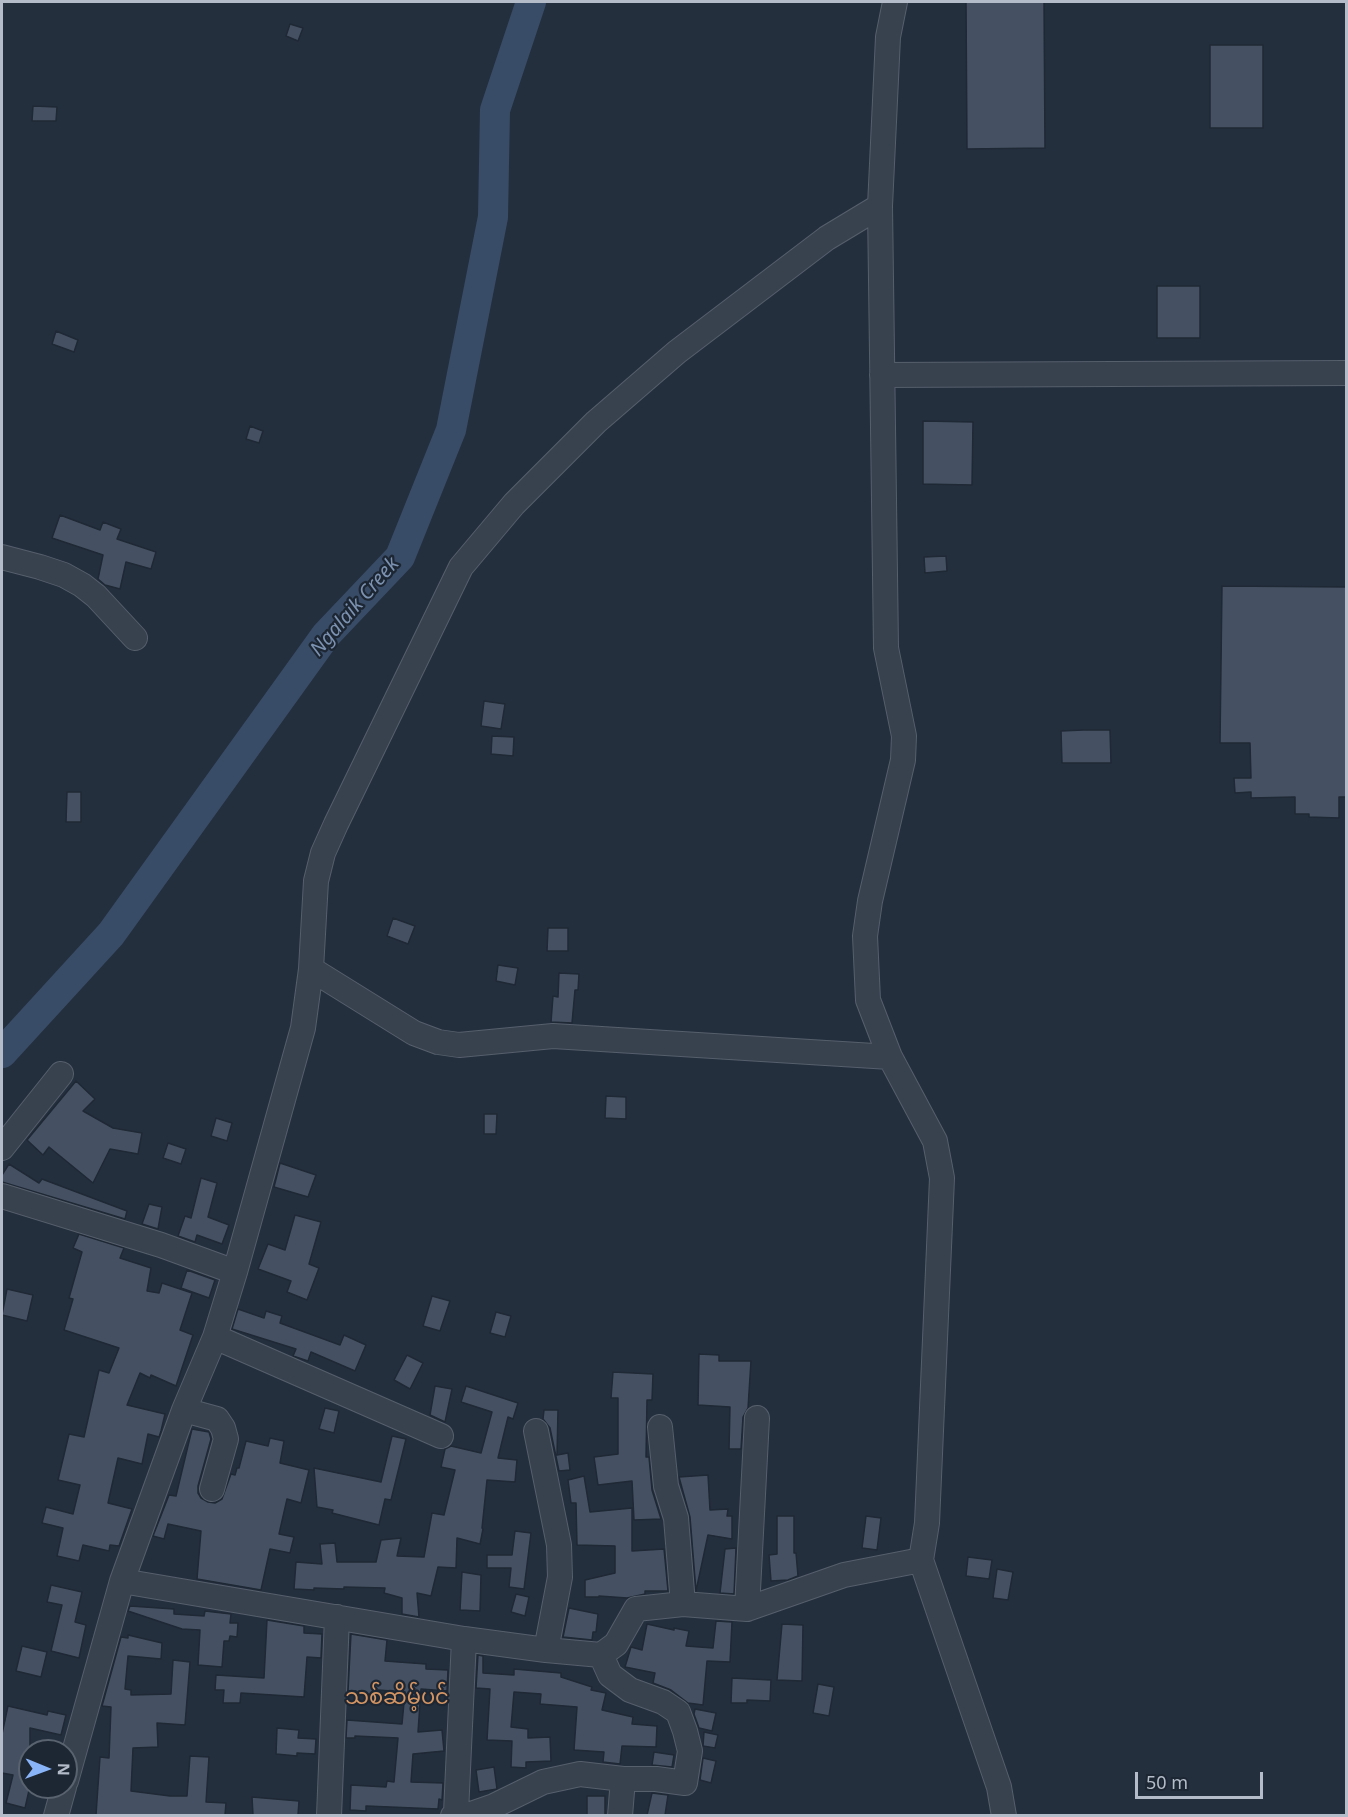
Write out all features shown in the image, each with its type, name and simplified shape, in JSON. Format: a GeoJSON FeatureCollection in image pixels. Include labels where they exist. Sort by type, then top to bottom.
{"type":"FeatureCollection","features":[{"type":"Feature","properties":{"kind":"street"},"geometry":{"type":"LineString","coordinates":[[895,2],[888,37],[880,206],[882,375],[886,648],[904,736],[903,760],[870,901],[865,936],[868,1000],[890,1057],[935,1141],[942,1178],[927,1523],[921,1560],[999,1786],[1004,1815]]}},
{"type":"Feature","properties":{"kind":"street"},"geometry":{"type":"LineString","coordinates":[[78,1739],[122,1581],[184,1410],[215,1337],[236,1272],[303,1028],[311,969],[316,881],[323,854],[461,567],[514,504],[596,423],[677,352],[827,238],[880,206]]}},
{"type":"Feature","properties":{"kind":"street"},"geometry":{"type":"LineString","coordinates":[[882,375],[1347,373]]}},
{"type":"Feature","properties":{"kind":"street"},"geometry":{"type":"LineString","coordinates":[[2,557],[64,575],[82,585],[96,596],[135,638]]}},
{"type":"Feature","properties":{"kind":"street"},"geometry":{"type":"LineString","coordinates":[[311,969],[414,1033],[438,1042],[459,1045],[553,1036],[890,1057]]}},
{"type":"Feature","properties":{"kind":"street"},"geometry":{"type":"LineString","coordinates":[[2,1148],[61,1074]]}},
{"type":"Feature","properties":{"kind":"street"},"geometry":{"type":"LineString","coordinates":[[2,1196],[161,1245],[236,1272]]}},
{"type":"Feature","properties":{"kind":"street"},"geometry":{"type":"LineString","coordinates":[[215,1337],[441,1436]]}},
{"type":"Feature","properties":{"kind":"street"},"geometry":{"type":"LineString","coordinates":[[184,1410],[217,1419],[223,1428],[226,1439],[212,1489]]}},
{"type":"Feature","properties":{"kind":"street"},"geometry":{"type":"LineString","coordinates":[[747,1609],[757,1418]]}},
{"type":"Feature","properties":{"kind":"street"},"geometry":{"type":"LineString","coordinates":[[660,1427],[666,1486],[676,1518],[682,1604]]}},
{"type":"Feature","properties":{"kind":"street"},"geometry":{"type":"LineString","coordinates":[[536,1431],[559,1545],[560,1566],[560,1577],[546,1650]]}},
{"type":"Feature","properties":{"kind":"street"},"geometry":{"type":"LineString","coordinates":[[122,1581],[464,1639],[601,1655],[616,1644],[636,1609],[682,1604],[747,1609],[844,1575],[921,1560]]}},
{"type":"Feature","properties":{"kind":"street"},"geometry":{"type":"LineString","coordinates":[[329,1815],[337,1617]]}},
{"type":"Feature","properties":{"kind":"street"},"geometry":{"type":"LineString","coordinates":[[464,1639],[454,1814],[471,1814],[494,1806],[543,1782],[580,1774],[685,1783],[690,1751],[678,1712],[663,1702],[630,1690],[610,1675],[601,1655]]}},
{"type":"Feature","properties":{"kind":"street"},"geometry":{"type":"LineString","coordinates":[[620,1815],[623,1779]]}},
{"type":"Feature","properties":{"kind":"street"},"geometry":{"type":"LineString","coordinates":[[56,1815],[61,1799]]}},
{"type":"Feature","properties":{"kind":"building"},"geometry":{"type":"Polygon","coordinates":[[[966,2],[1044,2],[1045,148],[967,149],[966,2]]]}},
{"type":"Feature","properties":{"kind":"building"},"geometry":{"type":"Polygon","coordinates":[[[290,24],[303,28],[298,41],[286,36],[290,24]]]}},
{"type":"Feature","properties":{"kind":"building"},"geometry":{"type":"Polygon","coordinates":[[[1210,45],[1263,45],[1263,128],[1210,128],[1210,45]]]}},
{"type":"Feature","properties":{"kind":"building"},"geometry":{"type":"Polygon","coordinates":[[[33,106],[57,107],[56,121],[32,121],[33,106]]]}},
{"type":"Feature","properties":{"kind":"building"},"geometry":{"type":"Polygon","coordinates":[[[1157,286],[1200,286],[1200,338],[1157,338],[1157,286]]]}},
{"type":"Feature","properties":{"kind":"building"},"geometry":{"type":"Polygon","coordinates":[[[56,331],[78,340],[74,352],[52,344],[56,331]]]}},
{"type":"Feature","properties":{"kind":"building"},"geometry":{"type":"Polygon","coordinates":[[[923,421],[973,422],[972,485],[923,484],[923,421]]]}},
{"type":"Feature","properties":{"kind":"building"},"geometry":{"type":"Polygon","coordinates":[[[250,426],[263,431],[259,443],[246,439],[250,426]]]}},
{"type":"Feature","properties":{"kind":"building"},"geometry":{"type":"Polygon","coordinates":[[[60,515],[100,530],[103,522],[121,529],[117,539],[156,552],[151,569],[126,562],[120,589],[105,585],[98,579],[103,555],[52,538],[60,515]]]}},
{"type":"Feature","properties":{"kind":"building"},"geometry":{"type":"Polygon","coordinates":[[[946,556],[947,571],[925,573],[924,557],[946,556]]]}},
{"type":"Feature","properties":{"kind":"building"},"geometry":{"type":"Polygon","coordinates":[[[1222,586],[1347,587],[1347,797],[1339,797],[1339,818],[1295,814],[1295,797],[1251,798],[1251,792],[1235,793],[1234,778],[1251,778],[1250,743],[1220,743],[1222,586]]]}},
{"type":"Feature","properties":{"kind":"building"},"geometry":{"type":"Polygon","coordinates":[[[484,701],[505,704],[501,729],[481,726],[484,701]]]}},
{"type":"Feature","properties":{"kind":"building"},"geometry":{"type":"Polygon","coordinates":[[[1110,730],[1111,763],[1062,763],[1061,731],[1110,730]]]}},
{"type":"Feature","properties":{"kind":"building"},"geometry":{"type":"Polygon","coordinates":[[[492,736],[514,737],[513,756],[491,754],[492,736]]]}},
{"type":"Feature","properties":{"kind":"building"},"geometry":{"type":"Polygon","coordinates":[[[67,792],[81,792],[81,822],[66,822],[67,792]]]}},
{"type":"Feature","properties":{"kind":"building"},"geometry":{"type":"Polygon","coordinates":[[[393,918],[415,926],[408,944],[387,936],[393,918]]]}},
{"type":"Feature","properties":{"kind":"building"},"geometry":{"type":"Polygon","coordinates":[[[548,928],[568,928],[568,951],[547,951],[548,928]]]}},
{"type":"Feature","properties":{"kind":"building"},"geometry":{"type":"Polygon","coordinates":[[[498,965],[518,968],[515,985],[496,981],[498,965]]]}},
{"type":"Feature","properties":{"kind":"building"},"geometry":{"type":"Polygon","coordinates":[[[559,973],[579,974],[572,1023],[551,1022],[553,996],[558,997],[559,973]]]}},
{"type":"Feature","properties":{"kind":"building"},"geometry":{"type":"Polygon","coordinates":[[[76,1081],[95,1099],[83,1111],[113,1128],[142,1133],[138,1154],[110,1149],[93,1183],[49,1147],[43,1155],[27,1140],[76,1081]]]}},
{"type":"Feature","properties":{"kind":"building"},"geometry":{"type":"Polygon","coordinates":[[[606,1096],[626,1097],[626,1119],[605,1118],[606,1096]]]}},
{"type":"Feature","properties":{"kind":"building"},"geometry":{"type":"Polygon","coordinates":[[[484,1114],[497,1114],[496,1134],[484,1134],[484,1114]]]}},
{"type":"Feature","properties":{"kind":"building"},"geometry":{"type":"Polygon","coordinates":[[[216,1118],[232,1123],[227,1141],[211,1136],[216,1118]]]}},
{"type":"Feature","properties":{"kind":"building"},"geometry":{"type":"Polygon","coordinates":[[[168,1143],[186,1149],[181,1164],[163,1158],[168,1143]]]}},
{"type":"Feature","properties":{"kind":"building"},"geometry":{"type":"Polygon","coordinates":[[[280,1163],[316,1175],[308,1197],[274,1187],[280,1163]]]}},
{"type":"Feature","properties":{"kind":"building"},"geometry":{"type":"Polygon","coordinates":[[[9,1164],[39,1183],[42,1179],[127,1211],[125,1219],[2,1182],[2,1175],[9,1164]]]}},
{"type":"Feature","properties":{"kind":"building"},"geometry":{"type":"Polygon","coordinates":[[[201,1178],[217,1183],[208,1217],[229,1225],[222,1244],[197,1235],[195,1242],[178,1236],[185,1216],[191,1218],[201,1178]]]}},
{"type":"Feature","properties":{"kind":"building"},"geometry":{"type":"Polygon","coordinates":[[[149,1204],[162,1207],[158,1229],[142,1224],[149,1204]]]}},
{"type":"Feature","properties":{"kind":"building"},"geometry":{"type":"Polygon","coordinates":[[[295,1215],[321,1222],[309,1264],[319,1268],[307,1300],[287,1292],[291,1281],[258,1269],[268,1244],[285,1250],[295,1215]]]}},
{"type":"Feature","properties":{"kind":"building"},"geometry":{"type":"Polygon","coordinates":[[[79,1234],[124,1248],[120,1258],[151,1268],[147,1291],[159,1293],[162,1283],[192,1293],[180,1330],[193,1335],[176,1386],[151,1375],[150,1378],[140,1373],[127,1405],[165,1414],[161,1431],[159,1437],[148,1434],[142,1464],[118,1458],[108,1503],[132,1509],[119,1546],[110,1545],[109,1551],[83,1545],[79,1561],[57,1556],[63,1528],[42,1523],[46,1507],[73,1514],[80,1485],[58,1480],[69,1434],[84,1437],[99,1370],[109,1373],[119,1348],[64,1330],[73,1299],[69,1298],[82,1252],[73,1248],[79,1234]]]}},
{"type":"Feature","properties":{"kind":"building"},"geometry":{"type":"Polygon","coordinates":[[[187,1270],[215,1280],[209,1298],[181,1288],[187,1270]]]}},
{"type":"Feature","properties":{"kind":"building"},"geometry":{"type":"Polygon","coordinates":[[[7,1289],[33,1295],[27,1321],[2,1315],[7,1289]]]}},
{"type":"Feature","properties":{"kind":"building"},"geometry":{"type":"Polygon","coordinates":[[[432,1296],[450,1301],[440,1331],[423,1326],[432,1296]]]}},
{"type":"Feature","properties":{"kind":"building"},"geometry":{"type":"Polygon","coordinates":[[[238,1309],[264,1318],[266,1311],[282,1316],[280,1323],[340,1345],[344,1335],[366,1345],[355,1371],[311,1352],[308,1361],[293,1356],[296,1349],[232,1329],[238,1309]]]}},
{"type":"Feature","properties":{"kind":"building"},"geometry":{"type":"Polygon","coordinates":[[[496,1312],[511,1316],[505,1337],[490,1333],[496,1312]]]}},
{"type":"Feature","properties":{"kind":"building"},"geometry":{"type":"Polygon","coordinates":[[[699,1354],[719,1355],[719,1361],[751,1361],[748,1408],[743,1417],[741,1449],[729,1449],[730,1407],[698,1405],[699,1354]]]}},
{"type":"Feature","properties":{"kind":"building"},"geometry":{"type":"Polygon","coordinates":[[[407,1355],[423,1363],[410,1389],[394,1380],[407,1355]]]}},
{"type":"Feature","properties":{"kind":"building"},"geometry":{"type":"Polygon","coordinates":[[[613,1372],[653,1374],[652,1400],[647,1400],[646,1457],[649,1457],[652,1490],[661,1519],[634,1520],[632,1481],[598,1485],[594,1457],[618,1454],[618,1398],[611,1398],[613,1372]]]}},
{"type":"Feature","properties":{"kind":"building"},"geometry":{"type":"Polygon","coordinates":[[[435,1386],[452,1389],[445,1422],[430,1415],[435,1386]]]}},
{"type":"Feature","properties":{"kind":"building"},"geometry":{"type":"Polygon","coordinates":[[[466,1386],[518,1403],[513,1419],[508,1417],[498,1458],[517,1460],[515,1482],[487,1480],[480,1544],[457,1538],[456,1568],[438,1567],[431,1596],[417,1593],[419,1617],[402,1614],[402,1598],[384,1593],[385,1588],[294,1589],[296,1562],[322,1564],[320,1544],[335,1543],[337,1562],[376,1562],[381,1540],[401,1538],[397,1556],[424,1557],[432,1513],[444,1515],[455,1470],[441,1467],[445,1449],[451,1446],[481,1453],[492,1412],[461,1402],[466,1386]]]}},
{"type":"Feature","properties":{"kind":"building"},"geometry":{"type":"Polygon","coordinates":[[[325,1408],[339,1411],[334,1433],[319,1429],[325,1408]]]}},
{"type":"Feature","properties":{"kind":"building"},"geometry":{"type":"Polygon","coordinates":[[[544,1410],[558,1410],[557,1455],[568,1453],[570,1470],[559,1471],[550,1428],[543,1419],[544,1410]]]}},
{"type":"Feature","properties":{"kind":"building"},"geometry":{"type":"Polygon","coordinates":[[[192,1429],[209,1432],[211,1439],[198,1486],[201,1498],[208,1502],[215,1503],[222,1499],[231,1474],[235,1475],[239,1468],[246,1441],[268,1446],[270,1438],[284,1441],[280,1463],[309,1470],[301,1503],[287,1499],[279,1534],[294,1537],[290,1553],[270,1549],[261,1590],[197,1579],[201,1531],[168,1524],[164,1539],[153,1536],[169,1495],[176,1496],[192,1429]]]}},
{"type":"Feature","properties":{"kind":"building"},"geometry":{"type":"Polygon","coordinates":[[[392,1436],[406,1439],[391,1500],[385,1499],[379,1525],[317,1507],[314,1468],[381,1482],[392,1436]]]}},
{"type":"Feature","properties":{"kind":"building"},"geometry":{"type":"Polygon","coordinates":[[[708,1475],[710,1510],[728,1509],[727,1516],[732,1516],[732,1539],[708,1535],[696,1591],[690,1517],[679,1477],[708,1475]]]}},
{"type":"Feature","properties":{"kind":"building"},"geometry":{"type":"Polygon","coordinates":[[[584,1476],[590,1512],[632,1508],[632,1551],[664,1549],[668,1591],[645,1591],[645,1594],[627,1598],[585,1597],[585,1580],[615,1573],[615,1546],[577,1545],[576,1503],[571,1503],[568,1480],[584,1476]]]}},
{"type":"Feature","properties":{"kind":"building"},"geometry":{"type":"Polygon","coordinates":[[[777,1516],[794,1516],[794,1553],[796,1553],[798,1576],[788,1580],[771,1581],[769,1555],[777,1554],[777,1516]]]}},
{"type":"Feature","properties":{"kind":"building"},"geometry":{"type":"Polygon","coordinates":[[[866,1516],[881,1518],[877,1550],[862,1548],[866,1516]]]}},
{"type":"Feature","properties":{"kind":"building"},"geometry":{"type":"Polygon","coordinates":[[[515,1531],[531,1533],[524,1589],[509,1587],[511,1568],[487,1568],[487,1555],[512,1555],[515,1531]]]}},
{"type":"Feature","properties":{"kind":"building"},"geometry":{"type":"Polygon","coordinates":[[[736,1548],[734,1594],[720,1593],[725,1549],[736,1548]]]}},
{"type":"Feature","properties":{"kind":"building"},"geometry":{"type":"Polygon","coordinates":[[[968,1557],[992,1560],[989,1579],[966,1576],[968,1557]]]}},
{"type":"Feature","properties":{"kind":"building"},"geometry":{"type":"Polygon","coordinates":[[[997,1569],[1013,1572],[1008,1600],[993,1598],[997,1569]]]}},
{"type":"Feature","properties":{"kind":"building"},"geometry":{"type":"Polygon","coordinates":[[[462,1572],[481,1575],[480,1611],[460,1610],[462,1572]]]}},
{"type":"Feature","properties":{"kind":"building"},"geometry":{"type":"Polygon","coordinates":[[[51,1585],[82,1592],[75,1622],[86,1625],[79,1658],[51,1651],[62,1605],[47,1602],[51,1585]]]}},
{"type":"Feature","properties":{"kind":"building"},"geometry":{"type":"Polygon","coordinates":[[[516,1594],[529,1597],[525,1616],[511,1612],[516,1594]]]}},
{"type":"Feature","properties":{"kind":"building"},"geometry":{"type":"Polygon","coordinates":[[[130,1606],[174,1609],[174,1614],[204,1616],[205,1611],[231,1614],[230,1623],[238,1623],[237,1637],[230,1636],[229,1641],[224,1641],[222,1667],[198,1665],[200,1630],[182,1629],[128,1611],[130,1606]]]}},
{"type":"Feature","properties":{"kind":"building"},"geometry":{"type":"Polygon","coordinates":[[[569,1608],[598,1614],[596,1632],[593,1632],[592,1640],[563,1637],[569,1608]]]}},
{"type":"Feature","properties":{"kind":"building"},"geometry":{"type":"Polygon","coordinates":[[[267,1620],[304,1626],[304,1633],[322,1634],[321,1658],[307,1657],[304,1697],[241,1693],[240,1703],[223,1703],[224,1690],[215,1690],[216,1675],[264,1678],[267,1620]]]}},
{"type":"Feature","properties":{"kind":"building"},"geometry":{"type":"Polygon","coordinates":[[[716,1621],[732,1622],[730,1662],[707,1661],[703,1705],[688,1703],[671,1690],[653,1683],[655,1673],[625,1667],[631,1647],[642,1650],[647,1624],[689,1631],[686,1646],[713,1648],[716,1621]]]}},
{"type":"Feature","properties":{"kind":"building"},"geometry":{"type":"Polygon","coordinates":[[[782,1624],[803,1625],[802,1681],[777,1680],[782,1624]]]}},
{"type":"Feature","properties":{"kind":"building"},"geometry":{"type":"Polygon","coordinates":[[[351,1634],[387,1640],[385,1661],[426,1664],[426,1669],[448,1670],[447,1691],[421,1689],[418,1732],[442,1730],[444,1751],[413,1754],[411,1782],[443,1783],[442,1800],[439,1799],[438,1809],[366,1806],[366,1811],[350,1810],[351,1785],[386,1787],[387,1781],[394,1782],[398,1738],[355,1736],[355,1738],[346,1738],[347,1720],[402,1724],[405,1692],[378,1690],[378,1695],[355,1694],[356,1691],[348,1691],[351,1634]]]}},
{"type":"Feature","properties":{"kind":"building"},"geometry":{"type":"Polygon","coordinates":[[[128,1635],[162,1643],[161,1659],[128,1656],[125,1689],[131,1690],[131,1695],[171,1694],[173,1660],[190,1662],[185,1725],[157,1723],[158,1747],[133,1748],[131,1791],[187,1796],[190,1756],[209,1757],[206,1802],[226,1803],[225,1815],[96,1815],[100,1757],[109,1758],[111,1707],[102,1706],[121,1637],[128,1638],[128,1635]]]}},
{"type":"Feature","properties":{"kind":"building"},"geometry":{"type":"Polygon","coordinates":[[[22,1646],[47,1652],[41,1677],[16,1671],[22,1646]]]}},
{"type":"Feature","properties":{"kind":"building"},"geometry":{"type":"Polygon","coordinates":[[[478,1655],[483,1656],[483,1673],[514,1675],[514,1669],[561,1673],[561,1677],[592,1687],[591,1690],[606,1693],[602,1710],[633,1717],[632,1724],[657,1726],[656,1747],[622,1746],[620,1764],[603,1762],[604,1752],[574,1750],[577,1707],[540,1704],[541,1694],[514,1692],[511,1727],[528,1729],[528,1738],[550,1737],[551,1761],[526,1762],[526,1768],[511,1767],[512,1741],[487,1740],[490,1689],[476,1688],[478,1655]]]}},
{"type":"Feature","properties":{"kind":"building"},"geometry":{"type":"Polygon","coordinates":[[[732,1678],[771,1680],[770,1701],[747,1700],[747,1703],[731,1703],[732,1678]]]}},
{"type":"Feature","properties":{"kind":"building"},"geometry":{"type":"Polygon","coordinates":[[[818,1684],[834,1687],[829,1716],[813,1713],[818,1684]]]}},
{"type":"Feature","properties":{"kind":"building"},"geometry":{"type":"Polygon","coordinates":[[[8,1706],[47,1715],[48,1711],[66,1715],[61,1735],[30,1728],[30,1739],[18,1739],[18,1799],[27,1799],[25,1808],[6,1803],[13,1775],[2,1773],[2,1734],[8,1706]]]}},
{"type":"Feature","properties":{"kind":"building"},"geometry":{"type":"Polygon","coordinates":[[[695,1709],[716,1713],[712,1731],[699,1728],[694,1714],[695,1709]]]}},
{"type":"Feature","properties":{"kind":"building"},"geometry":{"type":"Polygon","coordinates":[[[277,1728],[299,1730],[298,1738],[316,1739],[315,1754],[297,1753],[297,1756],[276,1754],[277,1728]]]}},
{"type":"Feature","properties":{"kind":"building"},"geometry":{"type":"Polygon","coordinates":[[[704,1732],[718,1735],[715,1748],[703,1746],[704,1732]]]}},
{"type":"Feature","properties":{"kind":"building"},"geometry":{"type":"Polygon","coordinates":[[[654,1752],[674,1755],[672,1767],[652,1765],[654,1752]]]}},
{"type":"Feature","properties":{"kind":"building"},"geometry":{"type":"Polygon","coordinates":[[[703,1758],[716,1761],[711,1783],[700,1780],[703,1758]]]}},
{"type":"Feature","properties":{"kind":"building"},"geometry":{"type":"Polygon","coordinates":[[[494,1767],[497,1789],[479,1792],[476,1770],[494,1767]]]}},
{"type":"Feature","properties":{"kind":"building"},"geometry":{"type":"Polygon","coordinates":[[[652,1793],[668,1795],[665,1815],[647,1815],[652,1793]]]}},
{"type":"Feature","properties":{"kind":"building"},"geometry":{"type":"Polygon","coordinates":[[[587,1796],[605,1796],[605,1815],[587,1815],[587,1796]]]}},
{"type":"Feature","properties":{"kind":"building"},"geometry":{"type":"Polygon","coordinates":[[[252,1797],[299,1801],[298,1815],[253,1815],[252,1797]]]}},
{"type":"Feature","properties":{"kind":"waterway","name":"Ngalaik Creek"},"geometry":{"type":"LineString","coordinates":[[2,1053],[111,934],[326,635],[400,557],[451,430],[493,217],[495,110],[531,2]]}},
{"type":"Feature","properties":{"kind":"district","name":"သစ်ဆိမ့်ပင်"},"geometry":{"type":"Point","coordinates":[397,1698]}}]}
